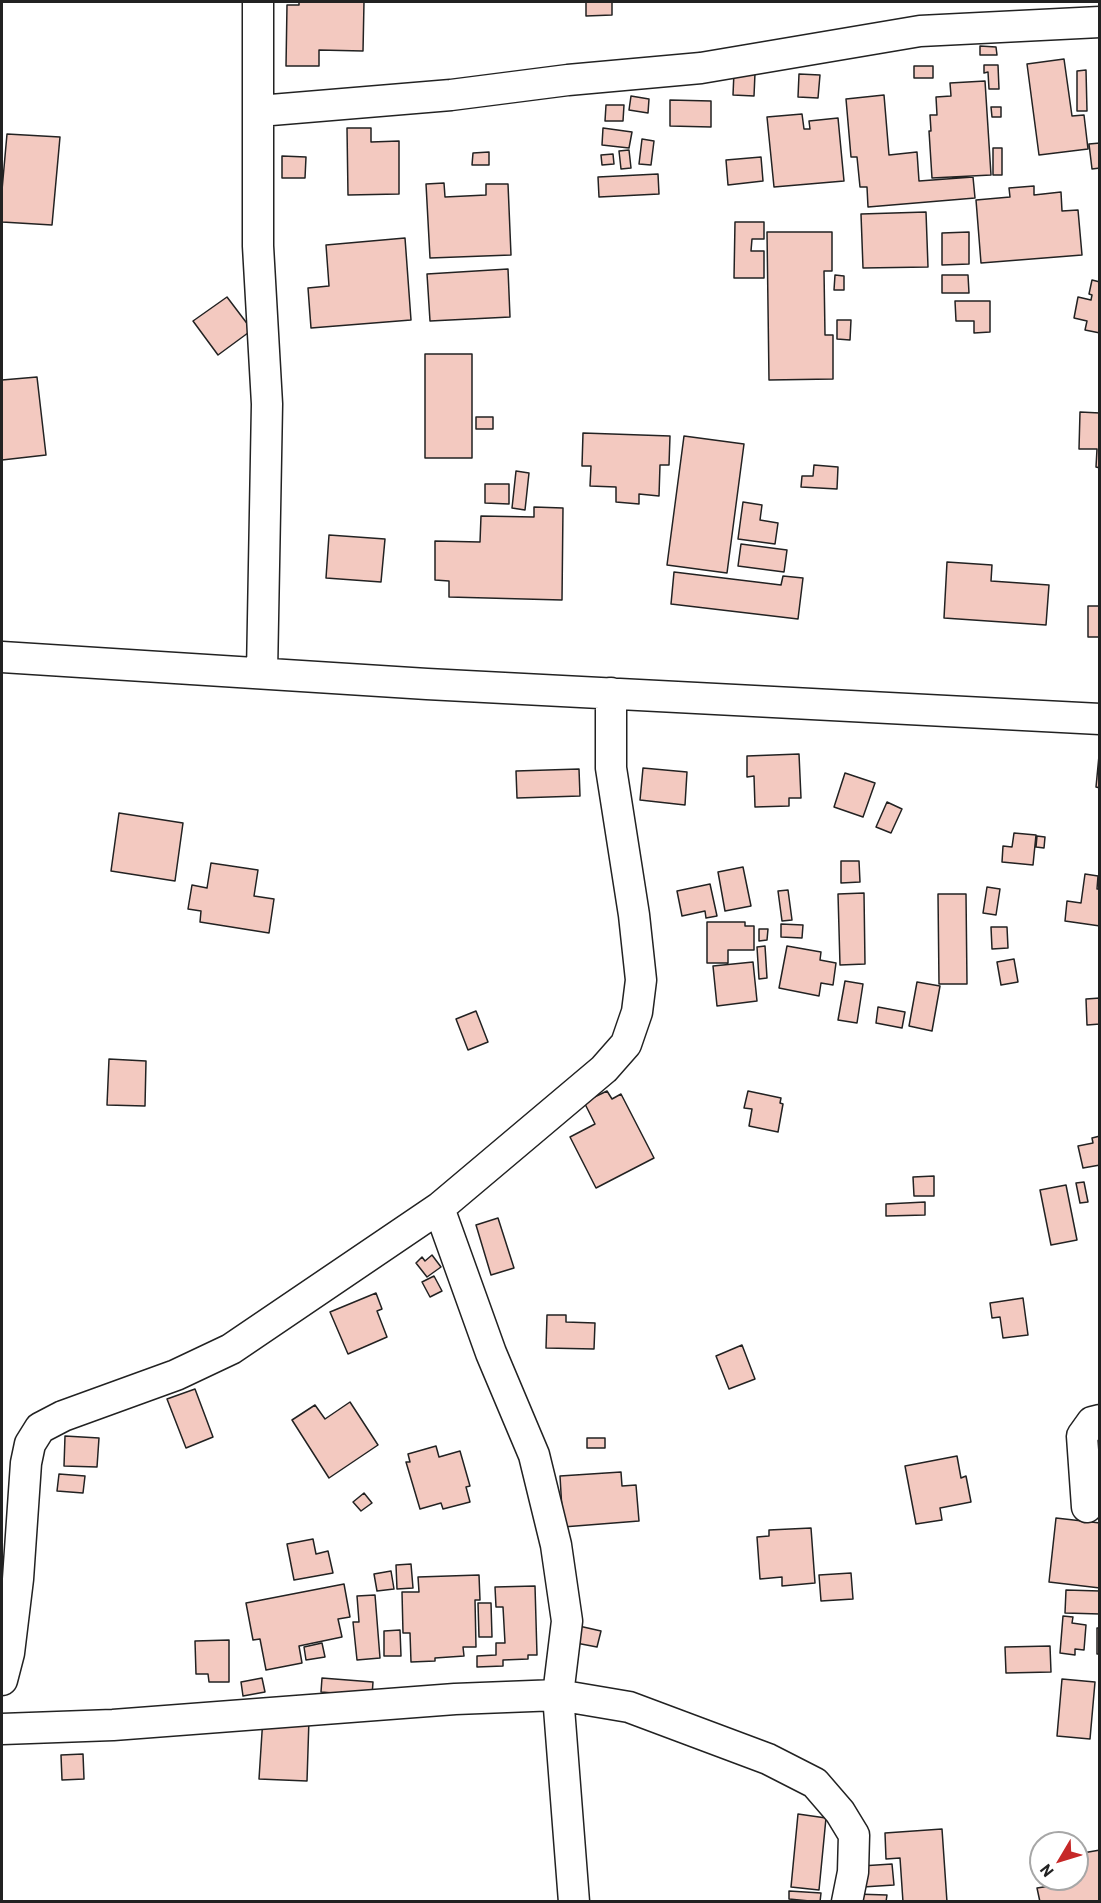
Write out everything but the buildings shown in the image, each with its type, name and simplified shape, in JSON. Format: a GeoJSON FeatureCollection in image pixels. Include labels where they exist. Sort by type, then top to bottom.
{"type":"FeatureCollection","features":[{"type":"Feature","properties":{"kind":"street"},"geometry":{"type":"LineString","coordinates":[[258,2],[258,246],[267,404],[262,673]]}},
{"type":"Feature","properties":{"kind":"street"},"geometry":{"type":"LineString","coordinates":[[259,111],[701,68],[920,31],[1100,22]]}},
{"type":"Feature","properties":{"kind":"street"},"geometry":{"type":"LineString","coordinates":[[2,657],[1100,719]]}},
{"type":"Feature","properties":{"kind":"street"},"geometry":{"type":"LineString","coordinates":[[2,1680],[9,1653],[17,1589],[26,1463],[30,1444],[40,1428],[63,1416],[177,1375],[231,1349],[439,1208],[604,1069],[626,1044],[638,1012],[641,980],[611,768],[611,693]]}},
{"type":"Feature","properties":{"kind":"street"},"geometry":{"type":"LineString","coordinates":[[439,1208],[491,1353],[534,1455],[556,1545],[567,1621],[558,1695],[574,1902]]}},
{"type":"Feature","properties":{"kind":"street"},"geometry":{"type":"LineString","coordinates":[[1087,1507],[1082,1436],[1092,1422],[1100,1420]]}},
{"type":"Feature","properties":{"kind":"street"},"geometry":{"type":"LineString","coordinates":[[2,1730],[113,1725],[455,1699],[558,1695],[629,1707],[768,1759],[814,1783],[840,1812],[854,1835],[853,1872],[847,1902]]}}]}
